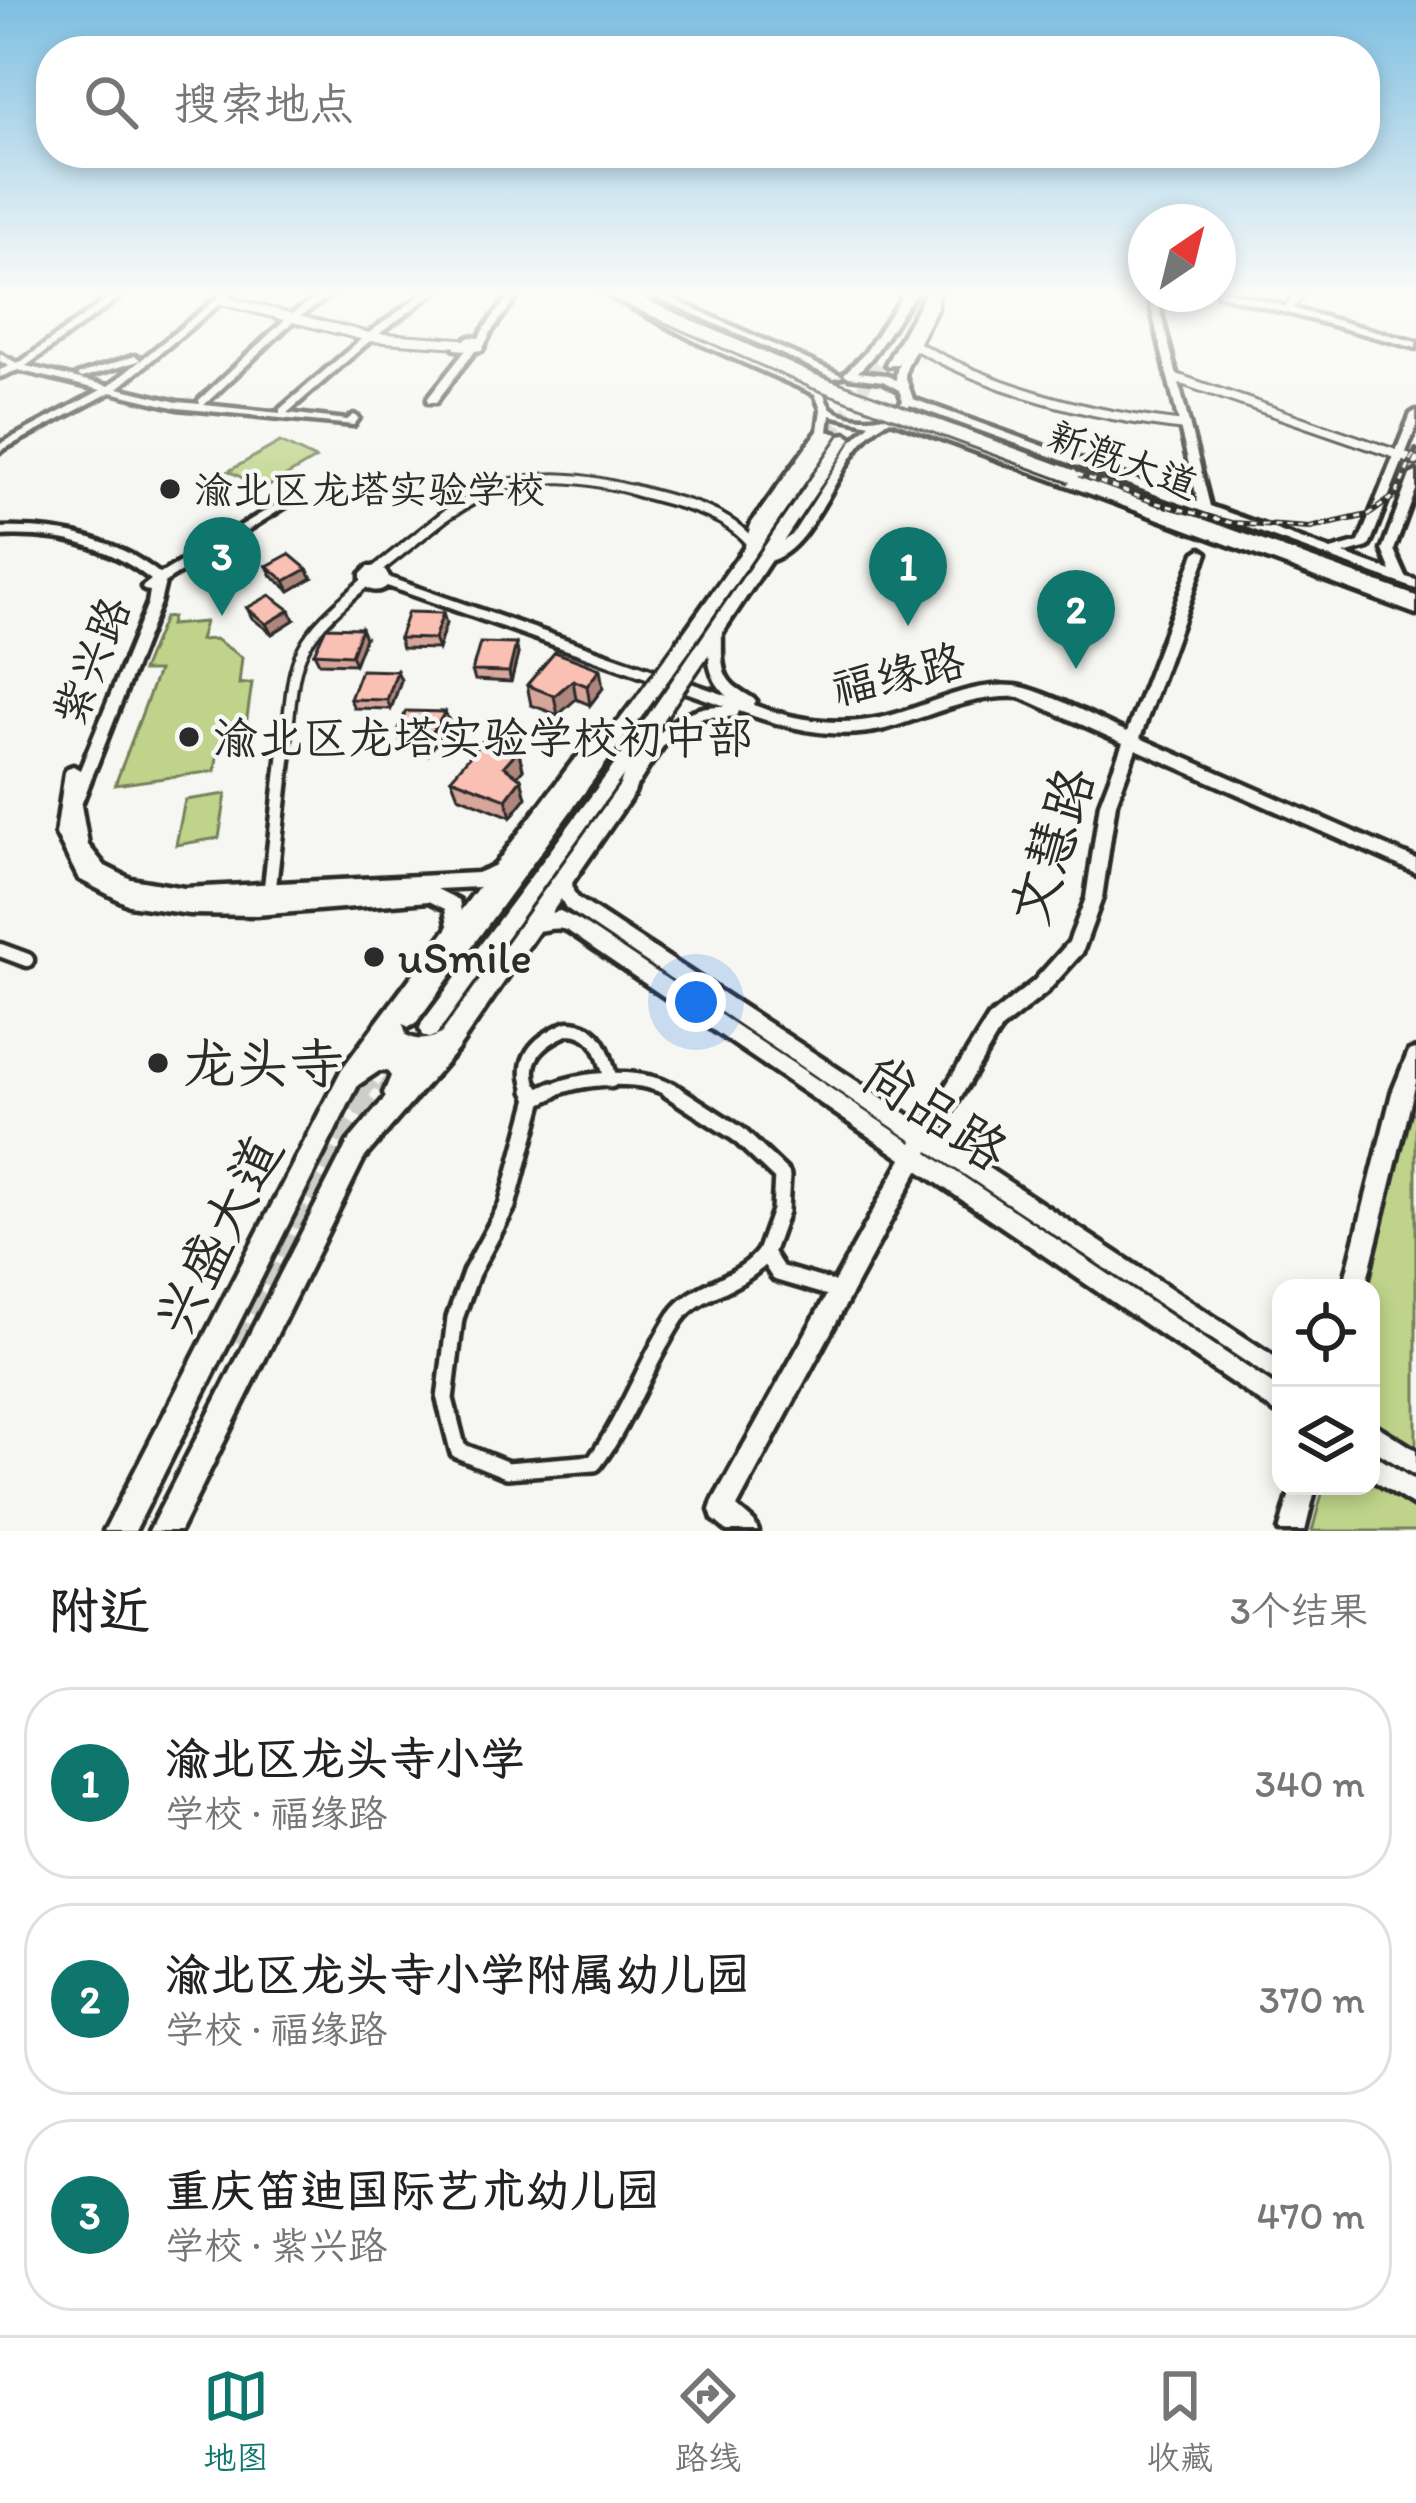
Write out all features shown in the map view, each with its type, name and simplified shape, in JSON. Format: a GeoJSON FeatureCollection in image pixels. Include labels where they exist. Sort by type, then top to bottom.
{"type":"FeatureCollection","features":[{"type":"Feature","properties":{"kind":"main road","name":"新溉大道"},"geometry":{"type":"LineString","coordinates":[[773,362],[1413,594]]}},
{"type":"Feature","properties":{"kind":"main road"},"geometry":{"type":"LineString","coordinates":[[641,722],[840,436]]}},
{"type":"Feature","properties":{"kind":"main road"},"geometry":{"type":"LineString","coordinates":[[693,648],[716,630],[754,554]]}},
{"type":"Feature","properties":{"kind":"main road","name":"兴盛大道"},"geometry":{"type":"LineString","coordinates":[[164,1531],[339,1181],[439,1035],[531,924],[628,788],[641,722]]}},
{"type":"Feature","properties":{"kind":"main road","name":"兴盛大道"},"geometry":{"type":"LineString","coordinates":[[119,1531],[350,1077],[400,1018],[579,766],[641,722]]}},
{"type":"Feature","properties":{"kind":"main road"},"geometry":{"type":"LineString","coordinates":[[400,1018],[396,1042],[406,1049],[430,1051],[439,1035]]}},
{"type":"Feature","properties":{"kind":"main road"},"geometry":{"type":"LineString","coordinates":[[350,1077],[376,1060],[385,1058],[400,1065],[401,1084],[377,1122]]}},
{"type":"Feature","properties":{"kind":"street"},"geometry":{"type":"LineString","coordinates":[[0,439],[75,404],[144,393],[352,420],[177,405],[144,393],[17,362]]}},
{"type":"Feature","properties":{"kind":"street"},"geometry":{"type":"LineString","coordinates":[[0,374],[25,362]]}},
{"type":"Feature","properties":{"kind":"street"},"geometry":{"type":"LineString","coordinates":[[78,377],[133,362]]}},
{"type":"Feature","properties":{"kind":"street"},"geometry":{"type":"LineString","coordinates":[[0,448],[110,384],[137,362]]}},
{"type":"Feature","properties":{"kind":"street"},"geometry":{"type":"LineString","coordinates":[[139,362],[144,393]]}},
{"type":"Feature","properties":{"kind":"street"},"geometry":{"type":"LineString","coordinates":[[203,402],[245,362]]}},
{"type":"Feature","properties":{"kind":"street"},"geometry":{"type":"LineString","coordinates":[[284,411],[340,362]]}},
{"type":"Feature","properties":{"kind":"street"},"geometry":{"type":"LineString","coordinates":[[432,400],[457,362]]}},
{"type":"Feature","properties":{"kind":"street","name":"新溉大道"},"geometry":{"type":"LineString","coordinates":[[756,362],[819,392]]}},
{"type":"Feature","properties":{"kind":"street"},"geometry":{"type":"LineString","coordinates":[[806,363],[858,362]]}},
{"type":"Feature","properties":{"kind":"street"},"geometry":{"type":"LineString","coordinates":[[840,436],[819,392],[843,375],[876,362]]}},
{"type":"Feature","properties":{"kind":"street"},"geometry":{"type":"LineString","coordinates":[[754,554],[765,513],[840,436],[886,419],[905,395],[885,362]]}},
{"type":"Feature","properties":{"kind":"street"},"geometry":{"type":"LineString","coordinates":[[945,362],[974,379],[1036,401],[1094,415],[1185,426]]}},
{"type":"Feature","properties":{"kind":"street"},"geometry":{"type":"LineString","coordinates":[[1169,362],[1205,508]]}},
{"type":"Feature","properties":{"kind":"street"},"geometry":{"type":"LineString","coordinates":[[806,363],[843,375]]}},
{"type":"Feature","properties":{"kind":"street"},"geometry":{"type":"LineString","coordinates":[[784,377],[808,372],[806,363]]}},
{"type":"Feature","properties":{"kind":"street","name":"新溉大道"},"geometry":{"type":"LineString","coordinates":[[843,375],[886,378],[905,395],[950,416],[1331,554],[1413,594]]}},
{"type":"Feature","properties":{"kind":"street"},"geometry":{"type":"LineString","coordinates":[[75,404],[78,377]]}},
{"type":"Feature","properties":{"kind":"street"},"geometry":{"type":"LineString","coordinates":[[1173,377],[1416,461]]}},
{"type":"Feature","properties":{"kind":"street","name":"新溉大道"},"geometry":{"type":"LineString","coordinates":[[826,409],[850,419],[886,419],[935,433],[1238,545],[1413,594]]}},
{"type":"Feature","properties":{"kind":"street"},"geometry":{"type":"LineString","coordinates":[[1331,554],[1364,544],[1416,414]]}},
{"type":"Feature","properties":{"kind":"street"},"geometry":{"type":"LineString","coordinates":[[935,433],[926,422],[950,416]]}},
{"type":"Feature","properties":{"kind":"street"},"geometry":{"type":"LineString","coordinates":[[268,897],[296,654],[320,622],[467,497],[534,475],[571,474],[612,482],[729,520],[765,513]]}},
{"type":"Feature","properties":{"kind":"street"},"geometry":{"type":"LineString","coordinates":[[1413,594],[1390,563],[1388,550],[1416,475]]}},
{"type":"Feature","properties":{"kind":"street"},"geometry":{"type":"LineString","coordinates":[[153,584],[292,498]]}},
{"type":"Feature","properties":{"kind":"street"},"geometry":{"type":"LineString","coordinates":[[729,520],[754,554]]}},
{"type":"Feature","properties":{"kind":"street"},"geometry":{"type":"LineString","coordinates":[[1181,524],[1196,537],[1201,553],[1218,545],[1238,545]]}},
{"type":"Feature","properties":{"kind":"street","name":"紫兴路"},"geometry":{"type":"LineString","coordinates":[[0,535],[52,536],[72,542],[153,584],[64,794],[59,822],[66,854],[86,881],[116,898],[176,908],[478,880],[508,865]]}},
{"type":"Feature","properties":{"kind":"street","name":"文慧路"},"geometry":{"type":"LineString","coordinates":[[746,1531],[722,1510],[920,1148],[995,1023],[1040,987],[1076,947],[1094,898],[1108,803],[1201,553]]}},
{"type":"Feature","properties":{"kind":"street","name":"福缘路"},"geometry":{"type":"LineString","coordinates":[[375,578],[782,722],[823,729],[887,722],[958,695],[995,689],[1039,698],[1416,866]]}},
{"type":"Feature","properties":{"kind":"street"},"geometry":{"type":"LineString","coordinates":[[716,630],[716,675],[739,698],[824,720],[887,722]]}},
{"type":"Feature","properties":{"kind":"street"},"geometry":{"type":"LineString","coordinates":[[628,788],[670,725],[689,713],[733,712],[781,729],[839,737],[866,733],[887,722]]}},
{"type":"Feature","properties":{"kind":"street"},"geometry":{"type":"LineString","coordinates":[[400,1018],[641,722]]}},
{"type":"Feature","properties":{"kind":"street"},"geometry":{"type":"LineString","coordinates":[[439,1035],[641,722]]}},
{"type":"Feature","properties":{"kind":"street","name":"尚品路"},"geometry":{"type":"LineString","coordinates":[[565,877],[572,903],[1272,1398]]}},
{"type":"Feature","properties":{"kind":"street","name":"紫兴路"},"geometry":{"type":"LineString","coordinates":[[268,897],[430,894],[453,905],[456,936]]}},
{"type":"Feature","properties":{"kind":"street","name":"尚品路"},"geometry":{"type":"LineString","coordinates":[[531,924],[560,919],[574,926],[1272,1368]]}},
{"type":"Feature","properties":{"kind":"street"},"geometry":{"type":"LineString","coordinates":[[0,950],[27,960]]}},
{"type":"Feature","properties":{"kind":"street"},"geometry":{"type":"LineString","coordinates":[[536,1098],[525,1075],[526,1060],[557,1030],[575,1028],[597,1035],[605,1046],[610,1081]]}},
{"type":"Feature","properties":{"kind":"street"},"geometry":{"type":"LineString","coordinates":[[1357,1279],[1416,1058]]}},
{"type":"Feature","properties":{"kind":"street"},"geometry":{"type":"LineString","coordinates":[[610,1081],[667,1088],[769,1159],[782,1176],[779,1211],[765,1253],[740,1278],[694,1298],[678,1314],[614,1437],[595,1463],[507,1470],[458,1450],[446,1399],[455,1318],[471,1273],[506,1206],[536,1098],[558,1087],[610,1081]]}},
{"type":"Feature","properties":{"kind":"street"},"geometry":{"type":"LineString","coordinates":[[765,1253],[778,1273],[842,1292]]}},
{"type":"Feature","properties":{"kind":"street"},"geometry":{"type":"LineString","coordinates":[[1380,1440],[1416,1464]]}},
{"type":"Feature","properties":{"kind":"street"},"geometry":{"type":"LineString","coordinates":[[1380,1471],[1416,1495]]}},
{"type":"Feature","properties":{"kind":"street"},"geometry":{"type":"LineString","coordinates":[[1292,1531],[1302,1495]]}},
{"type":"Feature","properties":{"kind":"green space"},"geometry":{"type":"Polygon","coordinates":[[[280,442],[315,459],[264,489],[229,471],[280,442]]]}},
{"type":"Feature","properties":{"kind":"green space"},"geometry":{"type":"Polygon","coordinates":[[[172,617],[170,625],[205,622],[200,640],[215,639],[242,657],[239,684],[252,683],[244,739],[219,743],[215,771],[115,785],[158,671],[142,671],[164,618],[172,617]]]}},
{"type":"Feature","properties":{"kind":"green space"},"geometry":{"type":"Polygon","coordinates":[[[226,794],[219,838],[176,845],[185,800],[226,794]]]}},
{"type":"Feature","properties":{"kind":"green space"},"geometry":{"type":"Polygon","coordinates":[[[1416,1112],[1416,1455],[1380,1431],[1380,1279],[1371,1279],[1408,1115],[1416,1112]]]}},
{"type":"Feature","properties":{"kind":"green space"},"geometry":{"type":"Polygon","coordinates":[[[1380,1477],[1416,1501],[1416,1531],[1312,1531],[1322,1495],[1380,1495],[1380,1477]]]}},
{"type":"Feature","properties":{"kind":"building"},"geometry":{"type":"Polygon","coordinates":[[[289,554],[307,569],[285,581],[267,566],[289,554]]]}},
{"type":"Feature","properties":{"kind":"building"},"geometry":{"type":"Polygon","coordinates":[[[270,595],[290,610],[266,624],[247,608],[270,595]]]}},
{"type":"Feature","properties":{"kind":"building"},"geometry":{"type":"Polygon","coordinates":[[[408,612],[443,613],[434,639],[399,638],[408,612]]]}},
{"type":"Feature","properties":{"kind":"building"},"geometry":{"type":"Polygon","coordinates":[[[326,627],[361,628],[351,655],[314,653],[326,627]]]}},
{"type":"Feature","properties":{"kind":"building"},"geometry":{"type":"Polygon","coordinates":[[[480,643],[516,644],[509,672],[472,671],[480,643]]]}},
{"type":"Feature","properties":{"kind":"building"},"geometry":{"type":"Polygon","coordinates":[[[555,652],[600,669],[587,686],[573,680],[554,696],[527,685],[555,652]]]}},
{"type":"Feature","properties":{"kind":"building"},"geometry":{"type":"Polygon","coordinates":[[[361,670],[397,671],[387,700],[350,699],[361,670]]]}},
{"type":"Feature","properties":{"kind":"building"},"geometry":{"type":"Polygon","coordinates":[[[406,711],[445,712],[425,744],[409,743],[411,738],[397,733],[406,711]]]}},
{"type":"Feature","properties":{"kind":"building"},"geometry":{"type":"Polygon","coordinates":[[[486,737],[518,750],[504,766],[521,779],[506,799],[451,778],[486,737]]]}},
{"type":"Feature","properties":{"kind":"tunnel"},"geometry":{"type":"LineString","coordinates":[[832,434],[880,362]]}},
{"type":"Feature","properties":{"kind":"tunnel"},"geometry":{"type":"LineString","coordinates":[[383,1093],[429,1029]]}},
{"type":"Feature","properties":{"kind":"tunnel"},"geometry":{"type":"LineString","coordinates":[[362,1093],[382,1061]]}},
{"type":"Feature","properties":{"kind":"tunnel"},"geometry":{"type":"LineString","coordinates":[[246,1308],[335,1134],[364,1090]]}},
{"type":"Feature","properties":{"kind":"tunnel"},"geometry":{"type":"LineString","coordinates":[[244,1346],[348,1140],[385,1090]]}},
{"type":"Feature","properties":{"kind":"railway"},"geometry":{"type":"LineString","coordinates":[[776,362],[1157,503],[1232,523],[1310,528],[1368,515],[1396,495],[1416,450]]}},
{"type":"Feature","properties":{"kind":"place","name":"渝北区龙塔实验学校"},"geometry":{"type":"Point","coordinates":[170,489]}},
{"type":"Feature","properties":{"kind":"place","name":"重庆笛迪国际艺术幼儿园"},"geometry":{"type":"Point","coordinates":[222,616]}},
{"type":"Feature","properties":{"kind":"place","name":"渝北区龙头寺小学"},"geometry":{"type":"Point","coordinates":[908,626]}},
{"type":"Feature","properties":{"kind":"place","name":"渝北区龙头寺小学附属幼儿园"},"geometry":{"type":"Point","coordinates":[1076,669]}},
{"type":"Feature","properties":{"kind":"place","name":"渝北区龙塔实验学校初中部"},"geometry":{"type":"Point","coordinates":[189,737]}},
{"type":"Feature","properties":{"kind":"place","name":"uSmile"},"geometry":{"type":"Point","coordinates":[374,957]}},
{"type":"Feature","properties":{"kind":"place","name":"龙头寺"},"geometry":{"type":"Point","coordinates":[158,1063]}}]}
